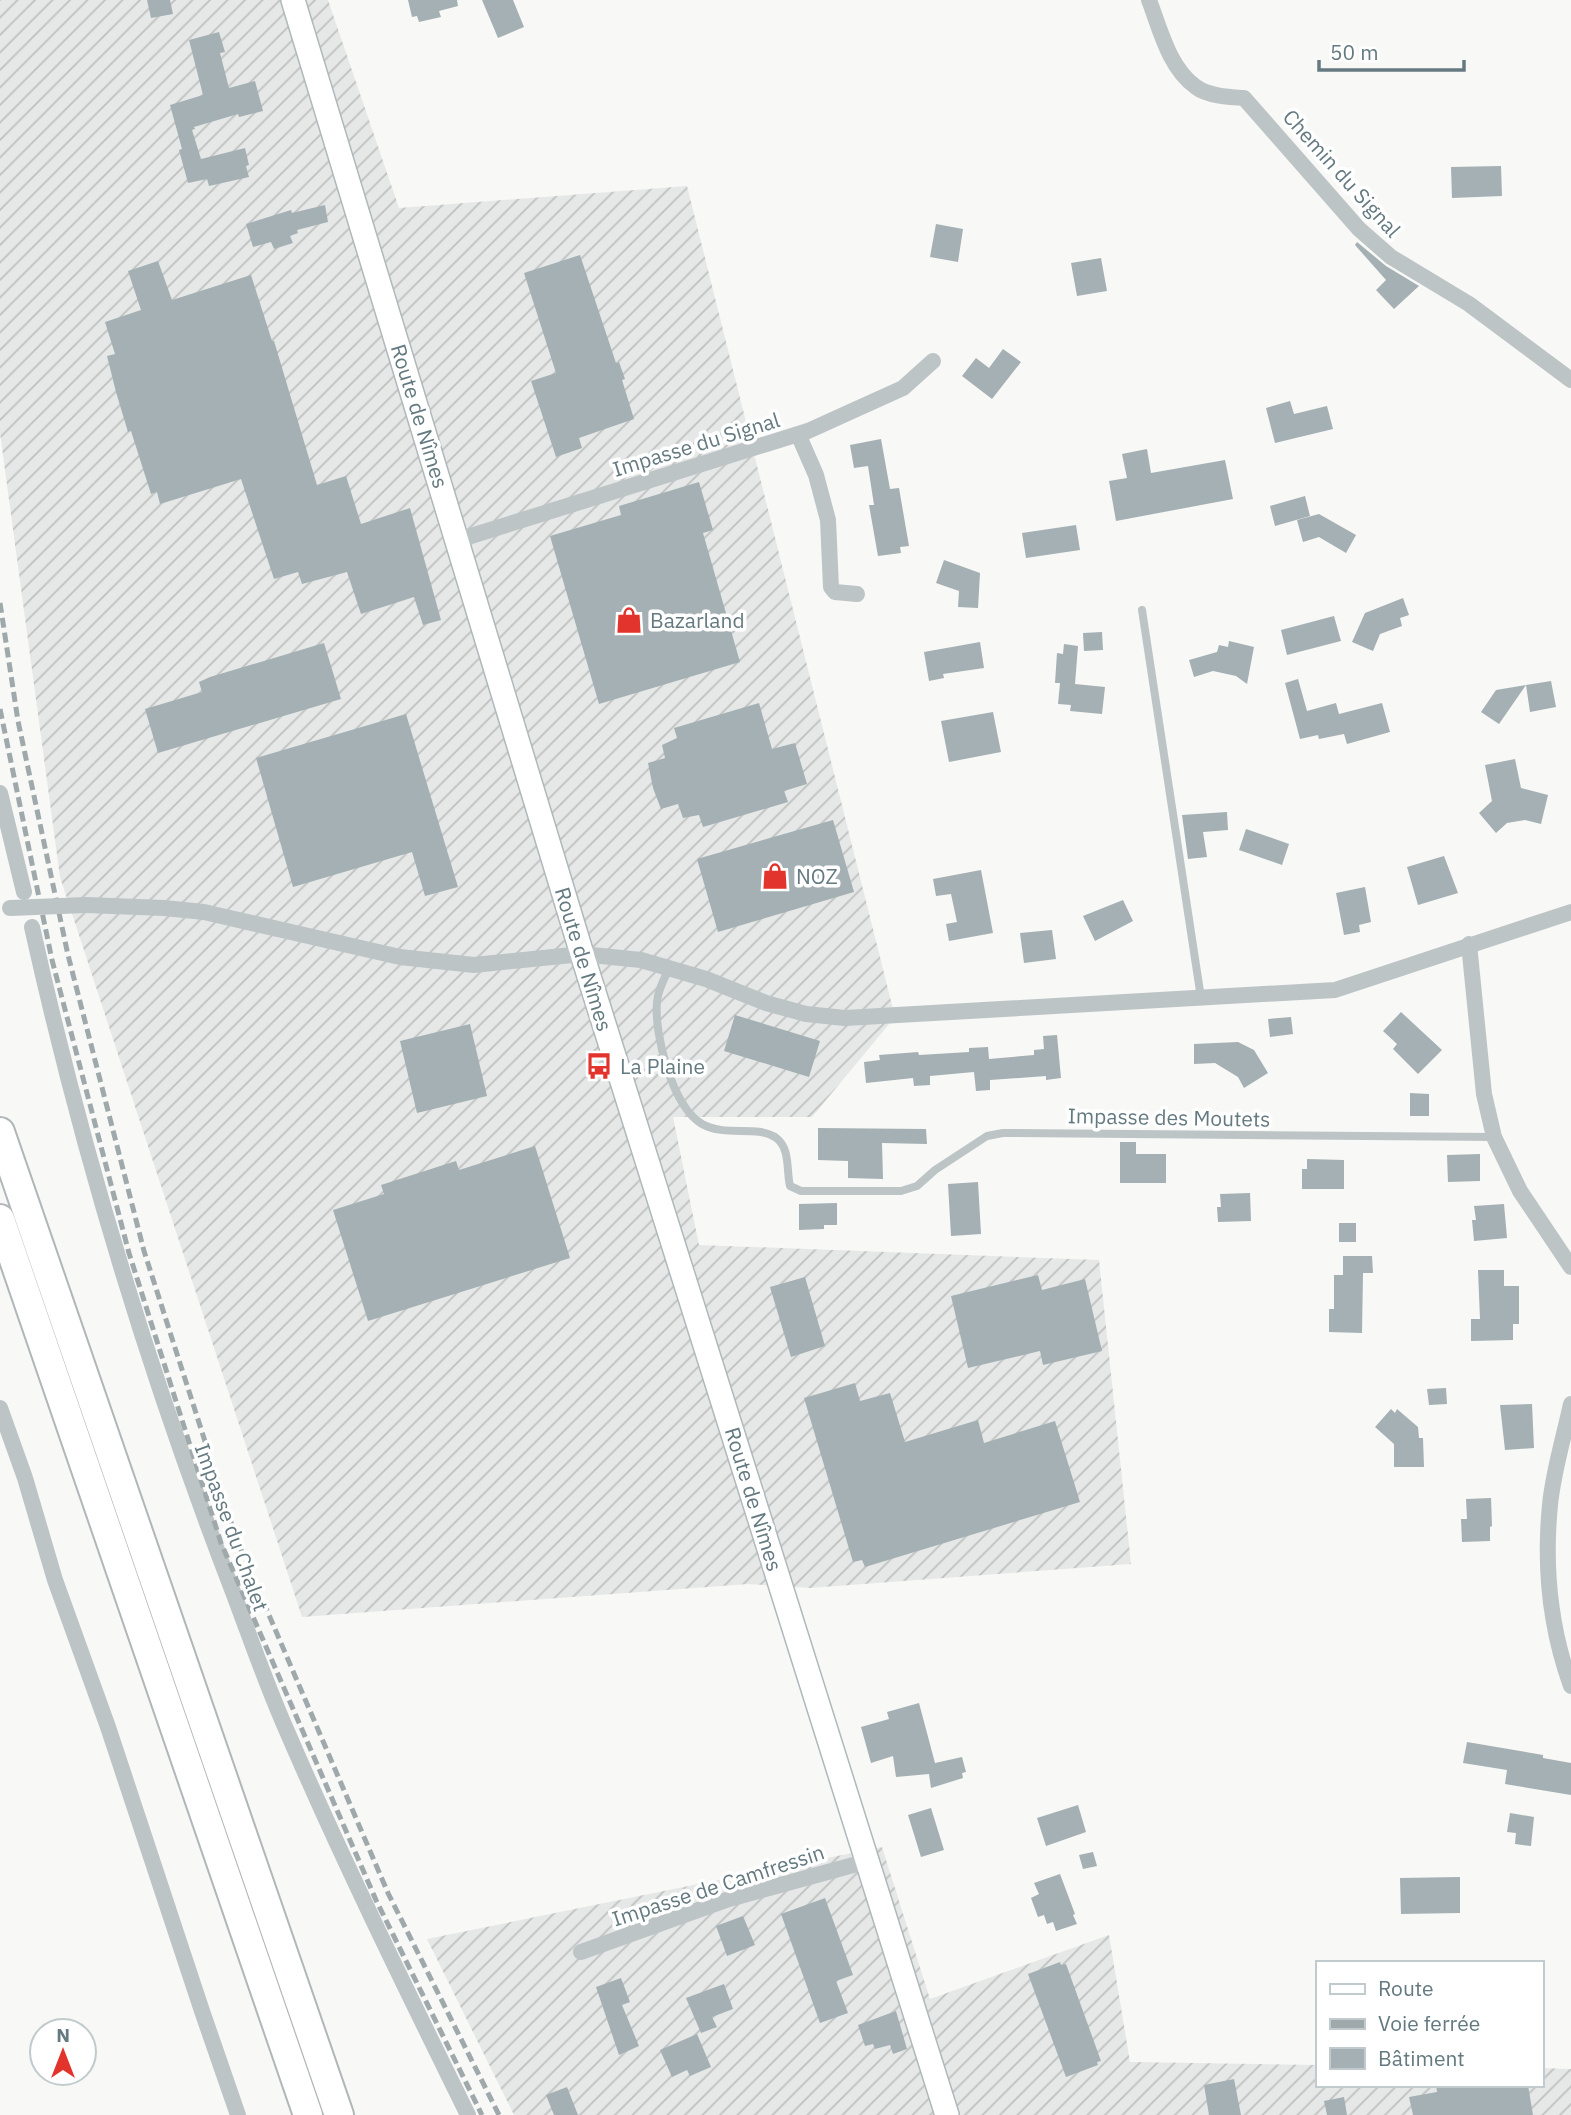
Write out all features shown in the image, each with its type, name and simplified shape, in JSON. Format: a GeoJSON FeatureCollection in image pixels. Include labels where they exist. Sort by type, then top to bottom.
{"type":"FeatureCollection","features":[{"type":"Feature","properties":{"kind":"highway"},"geometry":{"type":"LineString","coordinates":[[0,1132],[339,2115]]}},
{"type":"Feature","properties":{"kind":"highway"},"geometry":{"type":"LineString","coordinates":[[0,1219],[308,2115]]}},
{"type":"Feature","properties":{"kind":"main road","name":"Route de Nîmes"},"geometry":{"type":"LineString","coordinates":[[293,0],[582,954],[947,2115]]}},
{"type":"Feature","properties":{"kind":"street","name":"Chemin du Signal"},"geometry":{"type":"LineString","coordinates":[[1149,0],[1175,65],[1197,88],[1224,97],[1244,98],[1359,229],[1391,257],[1469,304],[1571,380]]}},
{"type":"Feature","properties":{"kind":"street","name":"Impasse du Signal"},"geometry":{"type":"LineString","coordinates":[[458,540],[798,434],[902,388],[933,361]]}},
{"type":"Feature","properties":{"kind":"street"},"geometry":{"type":"LineString","coordinates":[[798,434],[816,475],[828,520],[831,587],[835,592],[857,594]]}},
{"type":"Feature","properties":{"kind":"street"},"geometry":{"type":"LineString","coordinates":[[0,793],[24,892]]}},
{"type":"Feature","properties":{"kind":"street"},"geometry":{"type":"LineString","coordinates":[[5,908],[86,905],[204,912],[400,957],[474,965],[582,954],[641,960],[670,967],[766,1003],[806,1014],[845,1018],[1335,990],[1571,912]]}},
{"type":"Feature","properties":{"kind":"street","name":"Impasse du Chalet"},"geometry":{"type":"LineString","coordinates":[[32,927],[81,1125],[132,1302],[199,1504],[285,1726],[393,1964],[468,2115]]}},
{"type":"Feature","properties":{"kind":"street"},"geometry":{"type":"LineString","coordinates":[[1469,944],[1484,1094],[1494,1137],[1520,1191],[1571,1267]]}},
{"type":"Feature","properties":{"kind":"street"},"geometry":{"type":"LineString","coordinates":[[1571,1404],[1550,1503],[1546,1563],[1559,1654],[1571,1686]]}},
{"type":"Feature","properties":{"kind":"street"},"geometry":{"type":"LineString","coordinates":[[0,1408],[25,1479],[55,1580],[108,1727],[238,2115]]}},
{"type":"Feature","properties":{"kind":"street","name":"Impasse de Camfressin"},"geometry":{"type":"LineString","coordinates":[[581,1952],[729,1899],[868,1861]]}},
{"type":"Feature","properties":{"kind":"lane"},"geometry":{"type":"LineString","coordinates":[[1142,610],[1201,998]]}},
{"type":"Feature","properties":{"kind":"lane","name":"Impasse des Moutets"},"geometry":{"type":"LineString","coordinates":[[670,967],[657,999],[657,1022],[671,1079],[685,1106],[701,1124],[726,1132],[762,1132],[774,1136],[783,1145],[788,1161],[790,1186],[801,1191],[901,1191],[917,1186],[935,1170],[987,1136],[1003,1133],[1494,1137]]}},
{"type":"Feature","properties":{"kind":"shaded area"},"geometry":{"type":"Polygon","coordinates":[[[0,0],[328,0],[399,208],[687,186],[895,1017],[812,1117],[673,1117],[699,1245],[1099,1260],[1131,1564],[810,1588],[748,1584],[302,1617],[60,877],[0,433],[0,0]]]}},
{"type":"Feature","properties":{"kind":"shaded area"},"geometry":{"type":"Polygon","coordinates":[[[882,1847],[930,1999],[1109,1935],[1130,2062],[1316,2065],[1316,2087],[1543,2087],[1543,2068],[1571,2069],[1571,2115],[514,2115],[427,1939],[882,1847]]]}},
{"type":"Feature","properties":{"kind":"building"},"geometry":{"type":"Polygon","coordinates":[[[147,0],[170,0],[173,14],[151,18],[147,0]]]}},
{"type":"Feature","properties":{"kind":"building"},"geometry":{"type":"Polygon","coordinates":[[[408,0],[457,0],[458,6],[439,11],[441,17],[419,22],[417,16],[412,17],[408,0]]]}},
{"type":"Feature","properties":{"kind":"building"},"geometry":{"type":"Polygon","coordinates":[[[482,0],[513,0],[524,27],[498,38],[482,0]]]}},
{"type":"Feature","properties":{"kind":"building"},"geometry":{"type":"Polygon","coordinates":[[[219,32],[225,52],[220,53],[229,88],[255,81],[263,111],[239,117],[238,114],[194,127],[192,130],[201,159],[245,148],[249,177],[209,186],[207,179],[188,183],[170,105],[203,95],[189,40],[219,32]]]}},
{"type":"Feature","properties":{"kind":"building"},"geometry":{"type":"Polygon","coordinates":[[[1501,166],[1502,196],[1452,198],[1451,167],[1501,166]]]}},
{"type":"Feature","properties":{"kind":"building"},"geometry":{"type":"Polygon","coordinates":[[[325,205],[328,222],[297,230],[298,233],[290,236],[293,243],[274,249],[271,242],[253,247],[246,224],[291,210],[292,213],[325,205]]]}},
{"type":"Feature","properties":{"kind":"building"},"geometry":{"type":"Polygon","coordinates":[[[936,224],[963,229],[958,262],[930,257],[936,224]]]}},
{"type":"Feature","properties":{"kind":"building"},"geometry":{"type":"Polygon","coordinates":[[[1357,242],[1386,266],[1419,286],[1394,309],[1376,290],[1386,280],[1355,245],[1357,242]]]}},
{"type":"Feature","properties":{"kind":"building"},"geometry":{"type":"Polygon","coordinates":[[[580,255],[616,363],[619,362],[625,379],[622,380],[634,419],[579,438],[582,448],[556,457],[531,381],[556,373],[524,273],[580,255]]]}},
{"type":"Feature","properties":{"kind":"building"},"geometry":{"type":"Polygon","coordinates":[[[1101,258],[1107,291],[1077,296],[1071,263],[1101,258]]]}},
{"type":"Feature","properties":{"kind":"building"},"geometry":{"type":"Polygon","coordinates":[[[158,261],[172,300],[251,275],[274,341],[317,485],[346,476],[361,524],[410,508],[441,620],[423,625],[414,597],[361,614],[347,572],[302,584],[298,572],[274,579],[241,479],[160,504],[157,492],[151,494],[116,392],[107,356],[115,354],[105,322],[141,310],[128,271],[158,261]]]}},
{"type":"Feature","properties":{"kind":"building"},"geometry":{"type":"Polygon","coordinates":[[[1003,349],[1021,362],[992,399],[962,376],[976,358],[989,368],[1003,349]]]}},
{"type":"Feature","properties":{"kind":"building"},"geometry":{"type":"Polygon","coordinates":[[[1290,401],[1294,414],[1327,406],[1333,429],[1275,443],[1266,408],[1290,401]]]}},
{"type":"Feature","properties":{"kind":"building"},"geometry":{"type":"Polygon","coordinates":[[[881,439],[890,489],[899,488],[909,546],[900,547],[901,553],[878,556],[869,505],[874,505],[868,466],[854,468],[850,445],[881,439]]]}},
{"type":"Feature","properties":{"kind":"building"},"geometry":{"type":"Polygon","coordinates":[[[1147,449],[1151,473],[1225,460],[1233,499],[1116,521],[1109,481],[1127,478],[1122,454],[1147,449]]]}},
{"type":"Feature","properties":{"kind":"building"},"geometry":{"type":"Polygon","coordinates":[[[699,482],[713,530],[703,533],[740,662],[599,704],[550,536],[621,515],[619,506],[699,482]]]}},
{"type":"Feature","properties":{"kind":"building"},"geometry":{"type":"Polygon","coordinates":[[[1305,496],[1310,516],[1275,526],[1270,506],[1305,496]]]}},
{"type":"Feature","properties":{"kind":"building"},"geometry":{"type":"Polygon","coordinates":[[[1319,514],[1356,535],[1346,553],[1319,537],[1303,542],[1297,520],[1319,514]]]}},
{"type":"Feature","properties":{"kind":"building"},"geometry":{"type":"Polygon","coordinates":[[[1076,525],[1080,550],[1026,558],[1022,533],[1076,525]]]}},
{"type":"Feature","properties":{"kind":"building"},"geometry":{"type":"Polygon","coordinates":[[[944,560],[980,573],[978,608],[958,607],[959,591],[936,583],[944,560]]]}},
{"type":"Feature","properties":{"kind":"building"},"geometry":{"type":"Polygon","coordinates":[[[1403,598],[1409,615],[1400,618],[1402,626],[1380,634],[1373,651],[1352,642],[1365,613],[1403,598]]]}},
{"type":"Feature","properties":{"kind":"building"},"geometry":{"type":"Polygon","coordinates":[[[1334,616],[1341,641],[1287,655],[1281,630],[1334,616]]]}},
{"type":"Feature","properties":{"kind":"building"},"geometry":{"type":"Polygon","coordinates":[[[1102,632],[1103,650],[1084,651],[1083,633],[1102,632]]]}},
{"type":"Feature","properties":{"kind":"building"},"geometry":{"type":"Polygon","coordinates":[[[1229,641],[1254,647],[1247,684],[1236,676],[1213,671],[1194,677],[1189,660],[1217,652],[1219,645],[1228,647],[1229,641]]]}},
{"type":"Feature","properties":{"kind":"building"},"geometry":{"type":"Polygon","coordinates":[[[980,642],[984,668],[943,674],[944,678],[929,681],[924,652],[980,642]]]}},
{"type":"Feature","properties":{"kind":"building"},"geometry":{"type":"Polygon","coordinates":[[[324,643],[341,699],[158,753],[145,709],[202,692],[199,682],[210,677],[324,643]]]}},
{"type":"Feature","properties":{"kind":"building"},"geometry":{"type":"Polygon","coordinates":[[[1064,644],[1078,646],[1075,684],[1105,687],[1102,714],[1070,711],[1071,705],[1058,704],[1060,683],[1055,683],[1057,653],[1063,654],[1064,644]]]}},
{"type":"Feature","properties":{"kind":"building"},"geometry":{"type":"Polygon","coordinates":[[[1298,679],[1307,711],[1336,703],[1339,714],[1382,703],[1390,732],[1347,744],[1344,734],[1319,739],[1318,735],[1300,739],[1285,683],[1298,679]]]}},
{"type":"Feature","properties":{"kind":"building"},"geometry":{"type":"Polygon","coordinates":[[[1551,681],[1556,707],[1530,712],[1526,685],[1551,681]]]}},
{"type":"Feature","properties":{"kind":"building"},"geometry":{"type":"Polygon","coordinates":[[[1526,685],[1499,724],[1481,712],[1496,690],[1526,685]]]}},
{"type":"Feature","properties":{"kind":"building"},"geometry":{"type":"Polygon","coordinates":[[[759,703],[772,749],[795,743],[807,784],[784,791],[788,802],[703,827],[699,815],[683,818],[678,804],[661,809],[648,763],[665,758],[662,745],[677,738],[674,728],[759,703]]]}},
{"type":"Feature","properties":{"kind":"building"},"geometry":{"type":"Polygon","coordinates":[[[993,712],[1001,752],[949,762],[941,721],[993,712]]]}},
{"type":"Feature","properties":{"kind":"building"},"geometry":{"type":"Polygon","coordinates":[[[406,714],[458,887],[425,896],[412,852],[293,887],[256,758],[406,714]]]}},
{"type":"Feature","properties":{"kind":"building"},"geometry":{"type":"Polygon","coordinates":[[[1515,759],[1521,788],[1548,795],[1541,824],[1525,820],[1507,823],[1496,833],[1479,813],[1492,801],[1485,765],[1515,759]]]}},
{"type":"Feature","properties":{"kind":"building"},"geometry":{"type":"Polygon","coordinates":[[[1227,812],[1228,830],[1203,832],[1207,857],[1188,859],[1182,815],[1227,812]]]}},
{"type":"Feature","properties":{"kind":"building","name":"NOZ"},"geometry":{"type":"Polygon","coordinates":[[[833,820],[854,892],[718,932],[697,859],[833,820]]]}},
{"type":"Feature","properties":{"kind":"building"},"geometry":{"type":"Polygon","coordinates":[[[1246,829],[1289,844],[1282,865],[1239,850],[1246,829]]]}},
{"type":"Feature","properties":{"kind":"building"},"geometry":{"type":"Polygon","coordinates":[[[1444,856],[1458,893],[1418,905],[1407,867],[1444,856]]]}},
{"type":"Feature","properties":{"kind":"building"},"geometry":{"type":"Polygon","coordinates":[[[981,870],[993,933],[949,941],[946,924],[957,922],[951,894],[936,896],[933,879],[981,870]]]}},
{"type":"Feature","properties":{"kind":"building"},"geometry":{"type":"Polygon","coordinates":[[[1365,887],[1371,922],[1359,925],[1360,932],[1344,935],[1336,893],[1365,887]]]}},
{"type":"Feature","properties":{"kind":"building"},"geometry":{"type":"Polygon","coordinates":[[[1123,900],[1133,921],[1095,941],[1083,916],[1123,900]]]}},
{"type":"Feature","properties":{"kind":"building"},"geometry":{"type":"Polygon","coordinates":[[[1052,930],[1056,959],[1024,963],[1020,933],[1052,930]]]}},
{"type":"Feature","properties":{"kind":"building"},"geometry":{"type":"Polygon","coordinates":[[[1401,1012],[1442,1050],[1418,1074],[1393,1049],[1397,1044],[1383,1031],[1401,1012]]]}},
{"type":"Feature","properties":{"kind":"building"},"geometry":{"type":"Polygon","coordinates":[[[735,1015],[820,1041],[809,1077],[724,1051],[735,1015]]]}},
{"type":"Feature","properties":{"kind":"building"},"geometry":{"type":"Polygon","coordinates":[[[1291,1017],[1293,1034],[1270,1037],[1268,1019],[1291,1017]]]}},
{"type":"Feature","properties":{"kind":"building"},"geometry":{"type":"Polygon","coordinates":[[[470,1024],[487,1096],[417,1113],[400,1041],[470,1024]]]}},
{"type":"Feature","properties":{"kind":"building"},"geometry":{"type":"Polygon","coordinates":[[[1057,1035],[1061,1078],[1046,1080],[1046,1076],[990,1080],[990,1090],[976,1091],[974,1072],[930,1076],[930,1085],[914,1086],[913,1078],[866,1083],[864,1062],[880,1060],[879,1055],[969,1052],[969,1048],[988,1047],[989,1059],[1034,1055],[1034,1050],[1044,1049],[1043,1036],[1057,1035]]]}},
{"type":"Feature","properties":{"kind":"building"},"geometry":{"type":"Polygon","coordinates":[[[1238,1042],[1254,1050],[1268,1073],[1244,1088],[1238,1077],[1215,1063],[1194,1064],[1194,1044],[1238,1042]]]}},
{"type":"Feature","properties":{"kind":"building"},"geometry":{"type":"Polygon","coordinates":[[[1410,1093],[1429,1094],[1429,1116],[1410,1116],[1410,1093]]]}},
{"type":"Feature","properties":{"kind":"building"},"geometry":{"type":"Polygon","coordinates":[[[818,1128],[926,1129],[927,1144],[882,1143],[883,1179],[848,1178],[848,1161],[818,1160],[818,1128]]]}},
{"type":"Feature","properties":{"kind":"building"},"geometry":{"type":"Polygon","coordinates":[[[1120,1142],[1136,1142],[1136,1154],[1166,1154],[1166,1183],[1120,1183],[1120,1142]]]}},
{"type":"Feature","properties":{"kind":"building"},"geometry":{"type":"Polygon","coordinates":[[[535,1146],[570,1258],[368,1321],[333,1210],[384,1194],[381,1185],[456,1161],[459,1170],[535,1146]]]}},
{"type":"Feature","properties":{"kind":"building"},"geometry":{"type":"Polygon","coordinates":[[[1480,1154],[1480,1181],[1448,1182],[1447,1155],[1480,1154]]]}},
{"type":"Feature","properties":{"kind":"building"},"geometry":{"type":"Polygon","coordinates":[[[1307,1159],[1344,1160],[1344,1189],[1302,1189],[1302,1169],[1307,1169],[1307,1159]]]}},
{"type":"Feature","properties":{"kind":"building"},"geometry":{"type":"Polygon","coordinates":[[[978,1182],[981,1234],[951,1236],[948,1184],[978,1182]]]}},
{"type":"Feature","properties":{"kind":"building"},"geometry":{"type":"Polygon","coordinates":[[[1250,1193],[1251,1221],[1218,1222],[1220,1194],[1250,1193]]]}},
{"type":"Feature","properties":{"kind":"building"},"geometry":{"type":"Polygon","coordinates":[[[837,1203],[837,1225],[824,1225],[824,1229],[799,1230],[799,1204],[837,1203]]]}},
{"type":"Feature","properties":{"kind":"building"},"geometry":{"type":"Polygon","coordinates":[[[1504,1204],[1507,1238],[1474,1241],[1474,1206],[1504,1204]]]}},
{"type":"Feature","properties":{"kind":"building"},"geometry":{"type":"Polygon","coordinates":[[[1339,1223],[1356,1223],[1356,1242],[1339,1242],[1339,1223]]]}},
{"type":"Feature","properties":{"kind":"building"},"geometry":{"type":"Polygon","coordinates":[[[1343,1256],[1372,1256],[1373,1273],[1363,1273],[1362,1333],[1329,1332],[1329,1309],[1334,1309],[1334,1275],[1343,1275],[1343,1256]]]}},
{"type":"Feature","properties":{"kind":"building"},"geometry":{"type":"Polygon","coordinates":[[[1478,1270],[1504,1270],[1504,1286],[1519,1286],[1519,1324],[1513,1324],[1513,1340],[1471,1341],[1471,1319],[1480,1319],[1478,1270]]]}},
{"type":"Feature","properties":{"kind":"building"},"geometry":{"type":"Polygon","coordinates":[[[1038,1275],[1042,1290],[1085,1279],[1102,1351],[1043,1365],[1040,1351],[968,1368],[951,1296],[1038,1275]]]}},
{"type":"Feature","properties":{"kind":"building"},"geometry":{"type":"Polygon","coordinates":[[[805,1277],[825,1346],[791,1357],[770,1287],[805,1277]]]}},
{"type":"Feature","properties":{"kind":"building"},"geometry":{"type":"Polygon","coordinates":[[[855,1383],[860,1401],[890,1393],[905,1442],[978,1420],[984,1443],[1055,1421],[1080,1502],[865,1567],[862,1560],[853,1562],[804,1398],[855,1383]]]}},
{"type":"Feature","properties":{"kind":"building"},"geometry":{"type":"Polygon","coordinates":[[[1446,1388],[1447,1404],[1429,1405],[1427,1389],[1446,1388]]]}},
{"type":"Feature","properties":{"kind":"building"},"geometry":{"type":"Polygon","coordinates":[[[1532,1404],[1534,1448],[1505,1450],[1500,1405],[1532,1404]]]}},
{"type":"Feature","properties":{"kind":"building"},"geometry":{"type":"Polygon","coordinates":[[[1391,1409],[1395,1413],[1397,1409],[1418,1427],[1419,1438],[1423,1438],[1424,1467],[1394,1467],[1394,1444],[1375,1427],[1391,1409]]]}},
{"type":"Feature","properties":{"kind":"building"},"geometry":{"type":"Polygon","coordinates":[[[1491,1498],[1490,1541],[1462,1542],[1461,1519],[1467,1519],[1466,1499],[1491,1498]]]}},
{"type":"Feature","properties":{"kind":"building"},"geometry":{"type":"Polygon","coordinates":[[[919,1703],[935,1763],[962,1757],[966,1772],[962,1773],[963,1778],[931,1788],[929,1774],[896,1777],[893,1756],[871,1763],[861,1727],[889,1719],[887,1712],[919,1703]]]}},
{"type":"Feature","properties":{"kind":"building"},"geometry":{"type":"Polygon","coordinates":[[[1467,1742],[1543,1755],[1543,1758],[1571,1763],[1571,1795],[1505,1784],[1507,1770],[1463,1763],[1467,1742]]]}},
{"type":"Feature","properties":{"kind":"building"},"geometry":{"type":"Polygon","coordinates":[[[1078,1805],[1086,1832],[1046,1846],[1037,1818],[1078,1805]]]}},
{"type":"Feature","properties":{"kind":"building"},"geometry":{"type":"Polygon","coordinates":[[[931,1808],[944,1850],[921,1857],[908,1815],[931,1808]]]}},
{"type":"Feature","properties":{"kind":"building"},"geometry":{"type":"Polygon","coordinates":[[[1510,1813],[1534,1817],[1531,1846],[1515,1844],[1516,1833],[1507,1832],[1510,1813]]]}},
{"type":"Feature","properties":{"kind":"building"},"geometry":{"type":"Polygon","coordinates":[[[1093,1852],[1097,1866],[1083,1869],[1079,1855],[1093,1852]]]}},
{"type":"Feature","properties":{"kind":"building"},"geometry":{"type":"Polygon","coordinates":[[[1060,1874],[1077,1924],[1056,1931],[1053,1922],[1047,1924],[1044,1915],[1038,1917],[1031,1898],[1039,1894],[1034,1883],[1060,1874]]]}},
{"type":"Feature","properties":{"kind":"building"},"geometry":{"type":"Polygon","coordinates":[[[1460,1877],[1460,1913],[1401,1914],[1400,1878],[1460,1877]]]}},
{"type":"Feature","properties":{"kind":"building"},"geometry":{"type":"Polygon","coordinates":[[[825,1898],[853,1975],[836,1981],[848,2013],[820,2023],[781,1914],[825,1898]]]}},
{"type":"Feature","properties":{"kind":"building"},"geometry":{"type":"Polygon","coordinates":[[[743,1916],[755,1945],[727,1956],[716,1926],[743,1916]]]}},
{"type":"Feature","properties":{"kind":"building"},"geometry":{"type":"Polygon","coordinates":[[[1060,1962],[1061,1965],[1066,1964],[1101,2061],[1097,2062],[1098,2065],[1066,2077],[1028,1974],[1060,1962]]]}},
{"type":"Feature","properties":{"kind":"building"},"geometry":{"type":"Polygon","coordinates":[[[621,1978],[630,2002],[622,2005],[639,2046],[619,2055],[596,1987],[621,1978]]]}},
{"type":"Feature","properties":{"kind":"building"},"geometry":{"type":"Polygon","coordinates":[[[724,1984],[733,2009],[712,2017],[717,2027],[701,2033],[686,1998],[724,1984]]]}},
{"type":"Feature","properties":{"kind":"building"},"geometry":{"type":"Polygon","coordinates":[[[896,2011],[907,2049],[893,2054],[890,2045],[875,2049],[873,2044],[865,2046],[858,2025],[896,2011]]]}},
{"type":"Feature","properties":{"kind":"building"},"geometry":{"type":"Polygon","coordinates":[[[697,2034],[711,2067],[690,2076],[687,2070],[672,2077],[660,2050],[697,2034]]]}},
{"type":"Feature","properties":{"kind":"building"},"geometry":{"type":"Polygon","coordinates":[[[1234,2079],[1241,2115],[1209,2115],[1204,2085],[1234,2079]]]}},
{"type":"Feature","properties":{"kind":"building"},"geometry":{"type":"Polygon","coordinates":[[[567,2087],[578,2115],[554,2115],[546,2095],[567,2087]]]}},
{"type":"Feature","properties":{"kind":"building"},"geometry":{"type":"Polygon","coordinates":[[[1436,2087],[1528,2087],[1533,2115],[1413,2115],[1409,2097],[1437,2092],[1436,2087]]]}},
{"type":"Feature","properties":{"kind":"building"},"geometry":{"type":"Polygon","coordinates":[[[1344,2097],[1347,2115],[1327,2115],[1324,2101],[1344,2097]]]}},
{"type":"Feature","properties":{"kind":"railway"},"geometry":{"type":"LineString","coordinates":[[0,603],[18,721],[68,955],[144,1251],[236,1538],[388,1893],[499,2115]]}},
{"type":"Feature","properties":{"kind":"railway"},"geometry":{"type":"LineString","coordinates":[[0,709],[52,960],[129,1253],[221,1543],[376,1900],[482,2115]]}},
{"type":"Feature","properties":{"kind":"place","name":"Bazarland"},"geometry":{"type":"Point","coordinates":[629,620]}},
{"type":"Feature","properties":{"kind":"place","name":"NOZ"},"geometry":{"type":"Point","coordinates":[775,876]}},
{"type":"Feature","properties":{"kind":"place","name":"La Plaine"},"geometry":{"type":"Point","coordinates":[599,1066]}}]}
